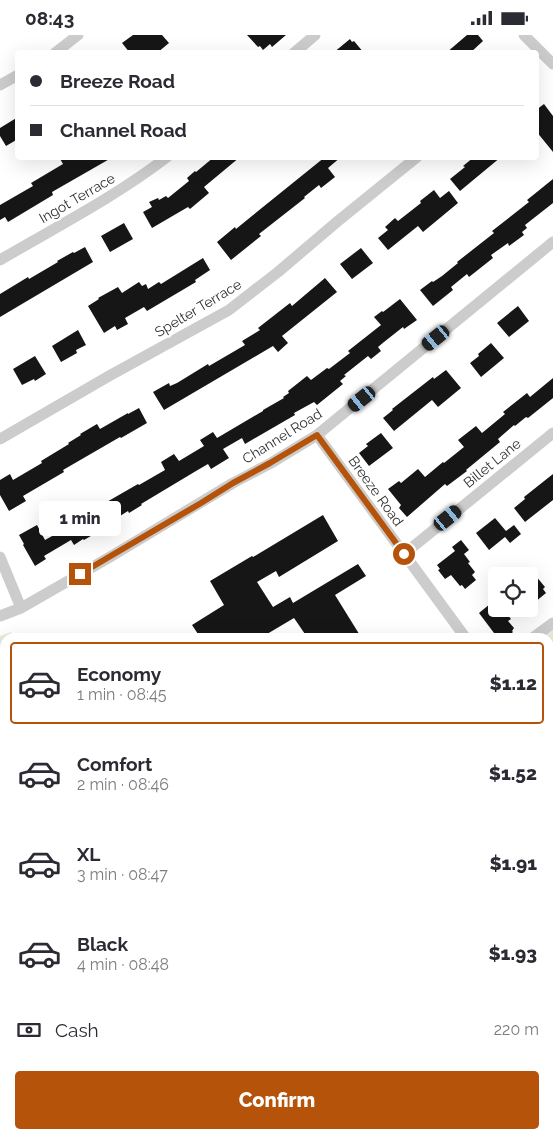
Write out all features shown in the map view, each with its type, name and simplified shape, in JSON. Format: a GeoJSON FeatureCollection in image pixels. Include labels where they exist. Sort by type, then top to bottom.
{"type":"FeatureCollection","features":[{"type":"Feature","properties":{"kind":"street"},"geometry":{"type":"LineString","coordinates":[[59,50],[78,35]]}},
{"type":"Feature","properties":{"kind":"street"},"geometry":{"type":"LineString","coordinates":[[298,50],[315,35]]}},
{"type":"Feature","properties":{"kind":"street"},"geometry":{"type":"LineString","coordinates":[[524,35],[534,50]]}},
{"type":"Feature","properties":{"kind":"street"},"geometry":{"type":"LineString","coordinates":[[540,58],[553,65]]}},
{"type":"Feature","properties":{"kind":"street"},"geometry":{"type":"LineString","coordinates":[[0,85],[15,77]]}},
{"type":"Feature","properties":{"kind":"street","name":"Ingot Terrace"},"geometry":{"type":"LineString","coordinates":[[0,260],[119,191],[163,160]]}},
{"type":"Feature","properties":{"kind":"street","name":"Spelter Terrace"},"geometry":{"type":"LineString","coordinates":[[0,439],[229,309],[278,272],[413,160]]}},
{"type":"Feature","properties":{"kind":"street","name":"Channel Road"},"geometry":{"type":"LineString","coordinates":[[0,616],[20,608],[110,557],[317,435],[553,242]]}},
{"type":"Feature","properties":{"kind":"street","name":"Billet Lane"},"geometry":{"type":"LineString","coordinates":[[404,554],[553,433]]}},
{"type":"Feature","properties":{"kind":"street","name":"Breeze Road"},"geometry":{"type":"LineString","coordinates":[[317,435],[462,633]]}},
{"type":"Feature","properties":{"kind":"street"},"geometry":{"type":"LineString","coordinates":[[0,557],[20,608]]}},
{"type":"Feature","properties":{"kind":"street"},"geometry":{"type":"LineString","coordinates":[[539,633],[553,623]]}},
{"type":"Feature","properties":{"kind":"green space"},"geometry":{"type":"Polygon","coordinates":[[[553,627],[553,633],[545,633],[553,627]]]}},
{"type":"Feature","properties":{"kind":"building"},"geometry":{"type":"Polygon","coordinates":[[[133,35],[162,35],[169,43],[161,50],[128,50],[122,43],[133,35]]]}},
{"type":"Feature","properties":{"kind":"building"},"geometry":{"type":"Polygon","coordinates":[[[247,35],[286,35],[272,47],[270,44],[263,50],[247,35]]]}},
{"type":"Feature","properties":{"kind":"building"},"geometry":{"type":"Polygon","coordinates":[[[467,35],[478,35],[483,41],[473,50],[450,50],[467,35]]]}},
{"type":"Feature","properties":{"kind":"building"},"geometry":{"type":"Polygon","coordinates":[[[350,39],[362,50],[337,50],[350,39]]]}},
{"type":"Feature","properties":{"kind":"building"},"geometry":{"type":"Polygon","coordinates":[[[544,104],[553,116],[553,152],[539,135],[539,108],[544,104]]]}},
{"type":"Feature","properties":{"kind":"building"},"geometry":{"type":"Polygon","coordinates":[[[15,119],[15,141],[6,146],[0,136],[0,128],[15,119]]]}},
{"type":"Feature","properties":{"kind":"building"},"geometry":{"type":"Polygon","coordinates":[[[61,160],[108,160],[52,192],[53,195],[8,222],[5,217],[0,220],[0,205],[33,186],[31,183],[63,164],[61,160]]]}},
{"type":"Feature","properties":{"kind":"building"},"geometry":{"type":"Polygon","coordinates":[[[210,160],[236,160],[204,187],[209,193],[190,209],[188,207],[152,228],[143,212],[152,207],[149,202],[166,196],[168,198],[189,181],[187,178],[210,160]]]}},
{"type":"Feature","properties":{"kind":"building"},"geometry":{"type":"Polygon","coordinates":[[[321,160],[337,160],[328,168],[335,177],[321,188],[319,185],[259,234],[261,236],[231,260],[217,242],[235,227],[236,229],[321,160]]]}},
{"type":"Feature","properties":{"kind":"building"},"geometry":{"type":"Polygon","coordinates":[[[470,160],[497,160],[460,191],[450,179],[465,167],[463,166],[470,160]]]}},
{"type":"Feature","properties":{"kind":"building"},"geometry":{"type":"Polygon","coordinates":[[[553,179],[553,203],[525,225],[527,228],[522,232],[524,235],[509,246],[508,243],[491,255],[493,258],[469,277],[467,274],[451,287],[453,290],[433,306],[420,290],[442,276],[494,233],[492,231],[529,202],[527,200],[553,179]]]}},
{"type":"Feature","properties":{"kind":"building"},"geometry":{"type":"Polygon","coordinates":[[[434,190],[440,198],[449,191],[458,203],[423,232],[418,226],[388,250],[378,238],[388,230],[385,227],[395,218],[398,221],[434,190]]]}},
{"type":"Feature","properties":{"kind":"building"},"geometry":{"type":"Polygon","coordinates":[[[124,223],[133,239],[110,252],[101,236],[124,223]]]}},
{"type":"Feature","properties":{"kind":"building"},"geometry":{"type":"Polygon","coordinates":[[[85,247],[93,262],[0,317],[0,294],[85,247]]]}},
{"type":"Feature","properties":{"kind":"building"},"geometry":{"type":"Polygon","coordinates":[[[361,248],[373,263],[352,279],[340,264],[361,248]]]}},
{"type":"Feature","properties":{"kind":"building"},"geometry":{"type":"Polygon","coordinates":[[[203,258],[210,270],[195,280],[196,282],[147,311],[144,307],[125,318],[128,324],[117,330],[115,326],[104,333],[88,306],[118,287],[122,293],[139,282],[142,286],[146,284],[148,289],[159,282],[161,284],[203,258]]]}},
{"type":"Feature","properties":{"kind":"building"},"geometry":{"type":"Polygon","coordinates":[[[325,278],[337,292],[282,336],[288,343],[278,352],[273,346],[164,410],[153,392],[169,383],[170,386],[177,383],[245,345],[242,341],[260,330],[258,328],[290,303],[292,306],[325,278]]]}},
{"type":"Feature","properties":{"kind":"building"},"geometry":{"type":"Polygon","coordinates":[[[400,299],[417,320],[404,329],[403,327],[378,347],[381,351],[371,359],[368,356],[344,375],[346,376],[340,381],[343,384],[317,405],[314,402],[245,444],[242,438],[223,449],[229,458],[211,469],[208,464],[129,513],[128,511],[107,524],[108,526],[84,540],[74,545],[71,540],[44,556],[46,559],[35,566],[19,535],[37,525],[45,540],[54,536],[106,505],[105,503],[165,470],[161,462],[174,454],[179,461],[204,446],[200,440],[213,432],[217,438],[284,398],[289,393],[288,391],[307,376],[311,380],[350,353],[348,351],[381,325],[374,317],[400,299]]]}},
{"type":"Feature","properties":{"kind":"building"},"geometry":{"type":"Polygon","coordinates":[[[518,306],[529,321],[509,337],[497,323],[518,306]]]}},
{"type":"Feature","properties":{"kind":"building"},"geometry":{"type":"Polygon","coordinates":[[[78,330],[86,345],[76,350],[77,353],[61,362],[52,346],[78,330]]]}},
{"type":"Feature","properties":{"kind":"building"},"geometry":{"type":"Polygon","coordinates":[[[491,343],[504,358],[481,377],[470,363],[491,343]]]}},
{"type":"Feature","properties":{"kind":"building"},"geometry":{"type":"Polygon","coordinates":[[[35,356],[46,374],[35,381],[34,379],[22,385],[13,369],[35,356]]]}},
{"type":"Feature","properties":{"kind":"building"},"geometry":{"type":"Polygon","coordinates":[[[446,370],[461,388],[438,407],[432,400],[394,431],[383,418],[433,377],[434,379],[446,370]]]}},
{"type":"Feature","properties":{"kind":"building"},"geometry":{"type":"Polygon","coordinates":[[[553,378],[553,398],[528,418],[526,417],[514,425],[498,439],[500,442],[467,471],[447,486],[445,484],[407,517],[399,508],[401,505],[388,489],[399,481],[401,483],[418,469],[425,477],[464,447],[458,440],[476,426],[482,433],[505,414],[503,412],[527,393],[530,397],[553,378]]]}},
{"type":"Feature","properties":{"kind":"building"},"geometry":{"type":"Polygon","coordinates":[[[139,408],[147,423],[63,470],[64,472],[23,496],[26,501],[9,511],[0,495],[0,480],[10,474],[13,480],[42,463],[41,461],[97,424],[100,429],[139,408]]]}},
{"type":"Feature","properties":{"kind":"building"},"geometry":{"type":"Polygon","coordinates":[[[381,433],[393,448],[369,466],[359,453],[368,446],[366,444],[381,433]]]}},
{"type":"Feature","properties":{"kind":"building"},"geometry":{"type":"Polygon","coordinates":[[[553,474],[553,500],[525,522],[514,508],[525,499],[524,497],[553,474]]]}},
{"type":"Feature","properties":{"kind":"building"},"geometry":{"type":"Polygon","coordinates":[[[323,515],[338,541],[279,577],[276,571],[257,582],[273,607],[290,597],[293,603],[358,564],[366,576],[335,595],[359,633],[304,633],[294,618],[269,633],[197,633],[192,625],[224,605],[210,581],[323,515]]]}},
{"type":"Feature","properties":{"kind":"building"},"geometry":{"type":"Polygon","coordinates":[[[495,518],[506,531],[514,525],[521,534],[510,543],[505,537],[489,550],[476,533],[495,518]]]}},
{"type":"Feature","properties":{"kind":"building"},"geometry":{"type":"Polygon","coordinates":[[[461,540],[469,550],[464,554],[475,572],[472,575],[476,580],[465,589],[451,575],[445,579],[438,570],[440,569],[437,565],[455,551],[452,547],[461,540]]]}},
{"type":"Feature","properties":{"kind":"building"},"geometry":{"type":"Polygon","coordinates":[[[538,579],[545,587],[543,589],[546,593],[538,600],[538,579]]]}},
{"type":"Feature","properties":{"kind":"building"},"geometry":{"type":"Polygon","coordinates":[[[488,606],[488,617],[509,617],[511,619],[508,621],[514,628],[512,633],[494,633],[479,613],[488,606]]]}},
{"type":"Feature","properties":{"kind":"route"},"geometry":{"type":"LineString","coordinates":[[80,574],[317,435],[404,554]]}}]}
